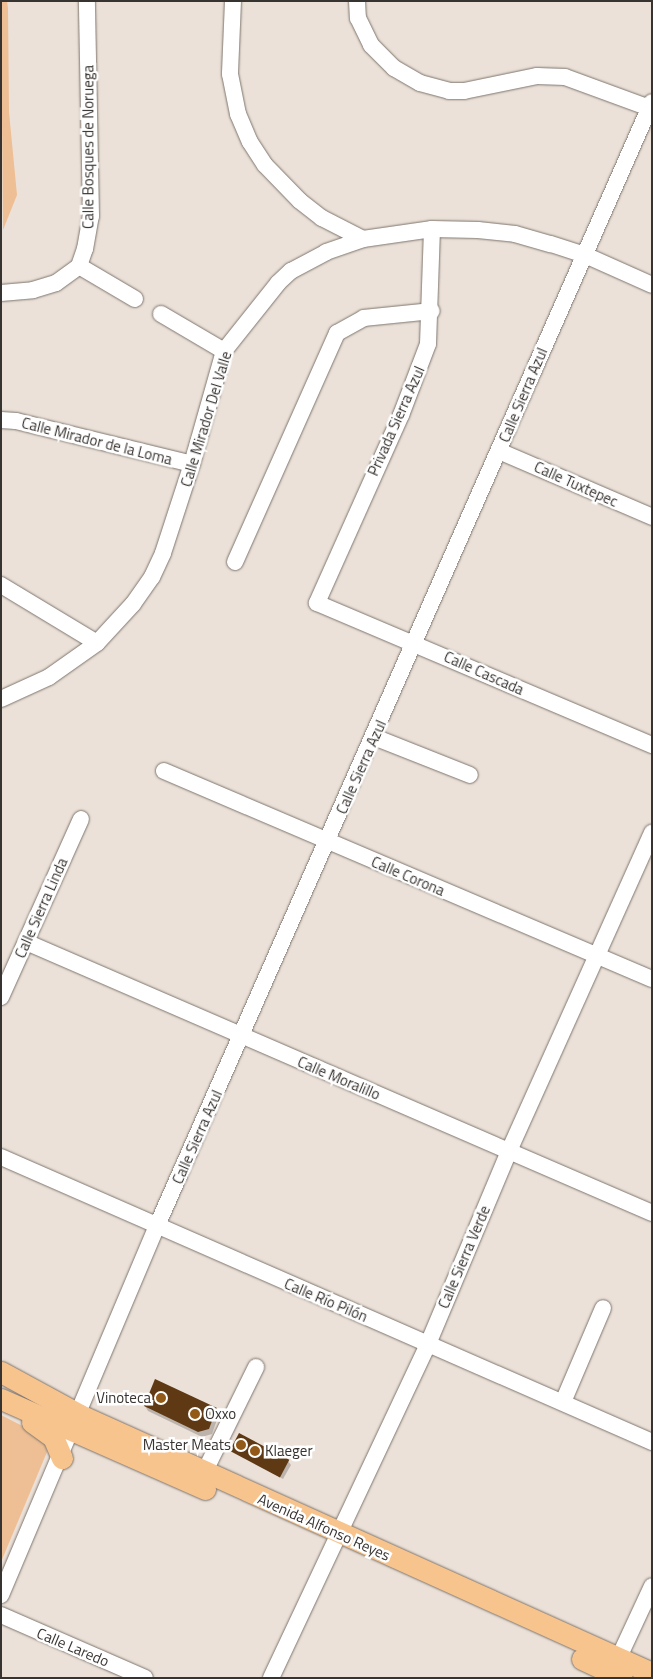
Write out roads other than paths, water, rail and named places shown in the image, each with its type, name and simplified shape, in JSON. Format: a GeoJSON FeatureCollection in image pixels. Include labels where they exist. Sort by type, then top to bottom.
{"type":"FeatureCollection","features":[{"type":"Feature","properties":{"kind":"main road","name":"Avenida Alfonso Reyes"},"geometry":{"type":"LineString","coordinates":[[1,1372],[76,1424]]}},
{"type":"Feature","properties":{"kind":"main road","name":"Avenida Alfonso Reyes"},"geometry":{"type":"LineString","coordinates":[[1,1400],[76,1424],[201,1479],[336,1540],[616,1672],[652,1672]]}},
{"type":"Feature","properties":{"kind":"main road"},"geometry":{"type":"LineString","coordinates":[[1,1400],[53,1437],[62,1458]]}},
{"type":"Feature","properties":{"kind":"street","name":"Calle Bosques de Noruega"},"geometry":{"type":"LineString","coordinates":[[79,266],[91,216],[87,1]]}},
{"type":"Feature","properties":{"kind":"street"},"geometry":{"type":"LineString","coordinates":[[233,1],[230,74],[238,114],[250,142],[265,165],[300,201],[322,218],[363,240]]}},
{"type":"Feature","properties":{"kind":"street"},"geometry":{"type":"LineString","coordinates":[[357,1],[358,18],[370,45],[394,68],[420,83],[464,91],[536,76],[558,76],[651,106]]}},
{"type":"Feature","properties":{"kind":"street","name":"Calle Sierra Azul"},"geometry":{"type":"LineString","coordinates":[[1,1596],[62,1458],[156,1228],[416,643],[651,106]]}},
{"type":"Feature","properties":{"kind":"street","name":"Calle Mirador Del Valle"},"geometry":{"type":"LineString","coordinates":[[1,699],[49,677],[97,643],[133,604],[152,576],[163,553],[192,464],[224,351],[278,283],[291,271],[326,252],[363,240],[432,229],[515,234],[585,255],[652,285]]}},
{"type":"Feature","properties":{"kind":"street","name":"Privada Sierra Azul"},"geometry":{"type":"LineString","coordinates":[[317,603],[418,375],[428,344],[432,311],[432,229]]}},
{"type":"Feature","properties":{"kind":"street"},"geometry":{"type":"LineString","coordinates":[[1,293],[45,288],[79,266],[135,299]]}},
{"type":"Feature","properties":{"kind":"street"},"geometry":{"type":"LineString","coordinates":[[235,562],[337,334],[364,318],[432,311]]}},
{"type":"Feature","properties":{"kind":"street"},"geometry":{"type":"LineString","coordinates":[[161,314],[224,351]]}},
{"type":"Feature","properties":{"kind":"street","name":"Calle Mirador de la Loma"},"geometry":{"type":"LineString","coordinates":[[1,420],[16,421],[192,464]]}},
{"type":"Feature","properties":{"kind":"street","name":"Calle Tuxtepec"},"geometry":{"type":"LineString","coordinates":[[499,450],[652,517]]}},
{"type":"Feature","properties":{"kind":"street"},"geometry":{"type":"LineString","coordinates":[[1,584],[97,643]]}},
{"type":"Feature","properties":{"kind":"street","name":"Calle Cascada"},"geometry":{"type":"LineString","coordinates":[[317,603],[416,643],[652,745]]}},
{"type":"Feature","properties":{"kind":"street"},"geometry":{"type":"LineString","coordinates":[[374,737],[470,774]]}},
{"type":"Feature","properties":{"kind":"street","name":"Calle Corona"},"geometry":{"type":"LineString","coordinates":[[164,771],[652,979]]}},
{"type":"Feature","properties":{"kind":"street","name":"Calle Sierra Linda"},"geometry":{"type":"LineString","coordinates":[[1,997],[81,819]]}},
{"type":"Feature","properties":{"kind":"street","name":"Calle Sierra Verde"},"geometry":{"type":"LineString","coordinates":[[271,1678],[428,1344],[509,1151],[652,833]]}},
{"type":"Feature","properties":{"kind":"street","name":"Calle Moralillo"},"geometry":{"type":"LineString","coordinates":[[26,942],[652,1213]]}},
{"type":"Feature","properties":{"kind":"street","name":"Calle Río Pilón"},"geometry":{"type":"LineString","coordinates":[[1,1158],[156,1228],[652,1442]]}},
{"type":"Feature","properties":{"kind":"street"},"geometry":{"type":"LineString","coordinates":[[563,1402],[603,1308]]}},
{"type":"Feature","properties":{"kind":"street"},"geometry":{"type":"LineString","coordinates":[[201,1479],[256,1367]]}},
{"type":"Feature","properties":{"kind":"street"},"geometry":{"type":"LineString","coordinates":[[616,1672],[652,1586]]}},
{"type":"Feature","properties":{"kind":"street","name":"Calle Laredo"},"geometry":{"type":"LineString","coordinates":[[1,1615],[145,1678]]}},
{"type":"Feature","properties":{"kind":"place","name":"Vinoteca"},"geometry":{"type":"Point","coordinates":[161,1398]}},
{"type":"Feature","properties":{"kind":"place","name":"Oxxo"},"geometry":{"type":"Point","coordinates":[195,1414]}},
{"type":"Feature","properties":{"kind":"place","name":"Master Meats"},"geometry":{"type":"Point","coordinates":[241,1445]}},
{"type":"Feature","properties":{"kind":"place","name":"Klaeger"},"geometry":{"type":"Point","coordinates":[255,1451]}}]}
